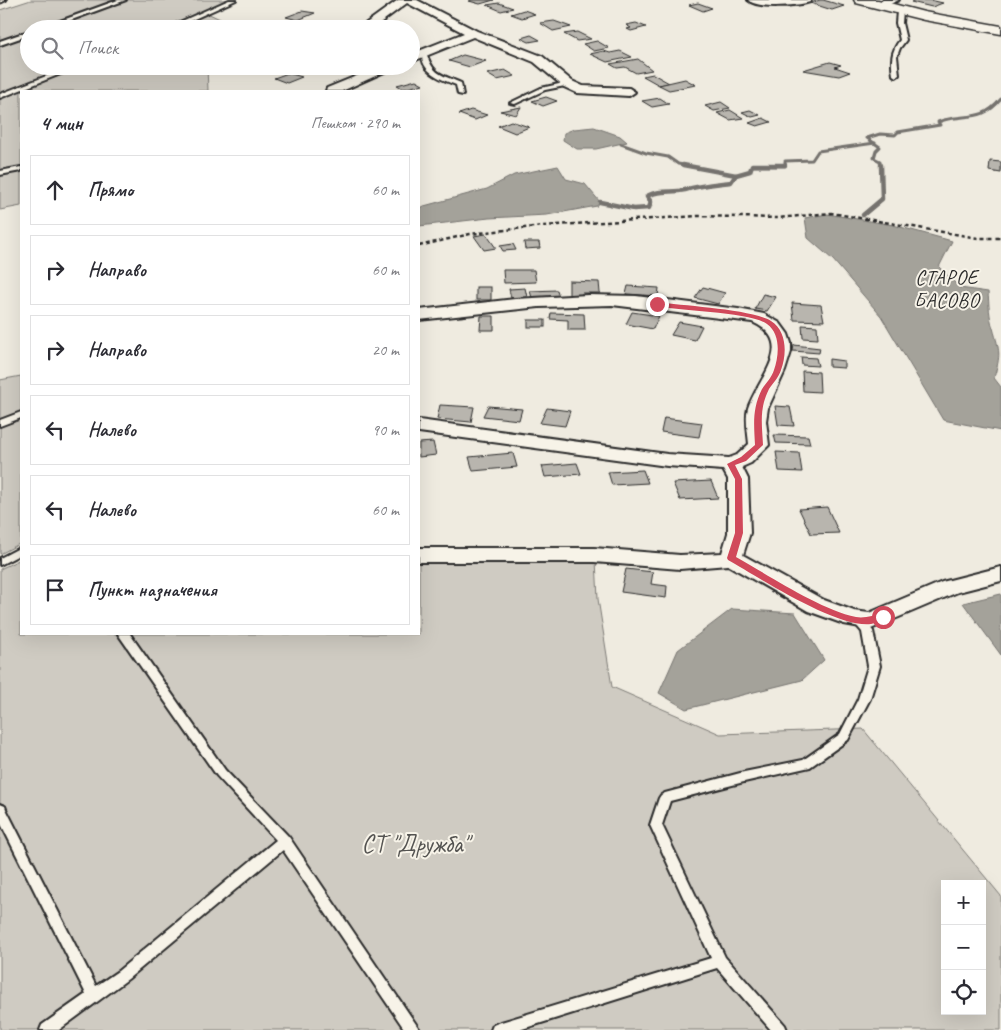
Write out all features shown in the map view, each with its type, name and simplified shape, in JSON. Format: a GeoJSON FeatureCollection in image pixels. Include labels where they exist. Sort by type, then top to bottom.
{"type":"FeatureCollection","features":[{"type":"Feature","properties":{"kind":"street"},"geometry":{"type":"LineString","coordinates":[[377,20],[405,0]]}},
{"type":"Feature","properties":{"kind":"street"},"geometry":{"type":"LineString","coordinates":[[409,0],[473,32],[538,59],[568,84],[581,90],[629,92]]}},
{"type":"Feature","properties":{"kind":"street"},"geometry":{"type":"LineString","coordinates":[[754,0],[788,3],[806,0]]}},
{"type":"Feature","properties":{"kind":"street"},"geometry":{"type":"LineString","coordinates":[[861,0],[879,5],[897,5],[1001,30]]}},
{"type":"Feature","properties":{"kind":"street"},"geometry":{"type":"LineString","coordinates":[[420,55],[473,32]]}},
{"type":"Feature","properties":{"kind":"street"},"geometry":{"type":"LineString","coordinates":[[334,90],[370,75]]}},
{"type":"Feature","properties":{"kind":"street"},"geometry":{"type":"LineString","coordinates":[[420,315],[573,300],[613,300],[752,316],[770,323],[780,335],[782,352],[778,371],[766,390],[757,410],[759,445],[744,459],[730,464],[667,460],[420,426]]}},
{"type":"Feature","properties":{"kind":"street"},"geometry":{"type":"LineString","coordinates":[[730,464],[738,479],[739,497],[739,533],[731,558]]}},
{"type":"Feature","properties":{"kind":"street"},"geometry":{"type":"LineString","coordinates":[[420,555],[594,555],[715,562],[731,558],[823,608],[856,620],[871,621],[950,587],[1001,574]]}},
{"type":"Feature","properties":{"kind":"lane"},"geometry":{"type":"LineString","coordinates":[[66,20],[123,0]]}},
{"type":"Feature","properties":{"kind":"lane"},"geometry":{"type":"LineString","coordinates":[[188,20],[233,0]]}},
{"type":"Feature","properties":{"kind":"lane"},"geometry":{"type":"LineString","coordinates":[[896,76],[893,57],[896,48],[902,40],[897,5]]}},
{"type":"Feature","properties":{"kind":"lane"},"geometry":{"type":"LineString","coordinates":[[0,43],[20,36]]}},
{"type":"Feature","properties":{"kind":"lane"},"geometry":{"type":"LineString","coordinates":[[424,53],[425,61],[432,73],[459,84],[462,94]]}},
{"type":"Feature","properties":{"kind":"lane"},"geometry":{"type":"LineString","coordinates":[[0,96],[55,75]]}},
{"type":"Feature","properties":{"kind":"lane"},"geometry":{"type":"LineString","coordinates":[[513,103],[543,89],[568,84]]}},
{"type":"Feature","properties":{"kind":"lane"},"geometry":{"type":"LineString","coordinates":[[0,173],[20,169]]}},
{"type":"Feature","properties":{"kind":"lane"},"geometry":{"type":"LineString","coordinates":[[0,423],[20,415]]}},
{"type":"Feature","properties":{"kind":"lane"},"geometry":{"type":"LineString","coordinates":[[0,562],[20,551]]}},
{"type":"Feature","properties":{"kind":"lane"},"geometry":{"type":"LineString","coordinates":[[780,1030],[720,961],[656,825],[665,798],[806,764],[844,737],[864,699],[874,666],[867,631],[856,620]]}},
{"type":"Feature","properties":{"kind":"lane"},"geometry":{"type":"LineString","coordinates":[[125,635],[221,773],[284,841],[413,1030]]}},
{"type":"Feature","properties":{"kind":"lane"},"geometry":{"type":"LineString","coordinates":[[0,809],[94,996]]}},
{"type":"Feature","properties":{"kind":"lane"},"geometry":{"type":"LineString","coordinates":[[47,1030],[124,975],[284,841]]}},
{"type":"Feature","properties":{"kind":"lane"},"geometry":{"type":"LineString","coordinates":[[498,1030],[720,961]]}},
{"type":"Feature","properties":{"kind":"path"},"geometry":{"type":"LineString","coordinates":[[420,246],[470,234],[542,226],[698,216],[778,218],[831,213],[978,238],[1001,238]]}},
{"type":"Feature","properties":{"kind":"green space"},"geometry":{"type":"Polygon","coordinates":[[[31,0],[231,0],[205,12],[222,20],[20,20],[20,75],[207,75],[208,90],[20,90],[20,206],[0,210],[0,10],[31,0]]]}},
{"type":"Feature","properties":{"kind":"green space"},"geometry":{"type":"Polygon","coordinates":[[[20,376],[20,544],[0,554],[0,380],[20,376]]]}},
{"type":"Feature","properties":{"kind":"green space","name":"СТ \"Дружба\""},"geometry":{"type":"Polygon","coordinates":[[[20,559],[20,635],[420,635],[420,559],[596,560],[598,599],[612,687],[720,734],[863,729],[1001,896],[1001,1030],[0,1030],[0,569],[20,559]]]}},
{"type":"Feature","properties":{"kind":"shaded area"},"geometry":{"type":"Polygon","coordinates":[[[594,127],[620,136],[627,142],[596,149],[577,149],[563,140],[564,133],[574,129],[594,127]]]}},
{"type":"Feature","properties":{"kind":"shaded area"},"geometry":{"type":"Polygon","coordinates":[[[558,166],[566,179],[585,184],[600,202],[597,206],[547,215],[489,218],[420,226],[420,208],[424,206],[487,189],[514,175],[558,166]]]}},
{"type":"Feature","properties":{"kind":"shaded area"},"geometry":{"type":"Polygon","coordinates":[[[827,214],[893,225],[952,241],[939,267],[960,288],[988,292],[989,310],[999,353],[994,378],[1001,387],[1001,431],[943,420],[881,316],[833,260],[808,238],[805,218],[827,214]]]}},
{"type":"Feature","properties":{"kind":"shaded area"},"geometry":{"type":"Polygon","coordinates":[[[1001,594],[1001,655],[963,603],[1001,594]]]}},
{"type":"Feature","properties":{"kind":"shaded area"},"geometry":{"type":"Polygon","coordinates":[[[732,609],[795,613],[824,660],[802,680],[686,709],[659,693],[678,650],[732,609]]]}},
{"type":"Feature","properties":{"kind":"building"},"geometry":{"type":"Polygon","coordinates":[[[494,0],[480,4],[469,1],[494,0]]]}},
{"type":"Feature","properties":{"kind":"building"},"geometry":{"type":"Polygon","coordinates":[[[820,0],[844,6],[832,10],[810,3],[820,0]]]}},
{"type":"Feature","properties":{"kind":"building"},"geometry":{"type":"Polygon","coordinates":[[[915,0],[930,0],[943,3],[932,7],[911,2],[915,0]]]}},
{"type":"Feature","properties":{"kind":"building"},"geometry":{"type":"Polygon","coordinates":[[[499,3],[513,8],[501,11],[487,5],[499,3]]]}},
{"type":"Feature","properties":{"kind":"building"},"geometry":{"type":"Polygon","coordinates":[[[698,3],[712,8],[703,11],[689,5],[698,3]]]}},
{"type":"Feature","properties":{"kind":"building"},"geometry":{"type":"Polygon","coordinates":[[[524,10],[535,14],[522,18],[511,14],[524,10]]]}},
{"type":"Feature","properties":{"kind":"building"},"geometry":{"type":"Polygon","coordinates":[[[302,11],[315,13],[298,20],[286,17],[302,11]]]}},
{"type":"Feature","properties":{"kind":"building"},"geometry":{"type":"Polygon","coordinates":[[[554,21],[571,27],[553,31],[540,23],[554,21]]]}},
{"type":"Feature","properties":{"kind":"building"},"geometry":{"type":"Polygon","coordinates":[[[636,23],[646,27],[631,31],[627,29],[631,28],[626,25],[636,23]]]}},
{"type":"Feature","properties":{"kind":"building"},"geometry":{"type":"Polygon","coordinates":[[[577,32],[591,39],[577,41],[564,34],[577,32]]]}},
{"type":"Feature","properties":{"kind":"building"},"geometry":{"type":"Polygon","coordinates":[[[531,35],[540,40],[529,42],[521,38],[531,35]]]}},
{"type":"Feature","properties":{"kind":"building"},"geometry":{"type":"Polygon","coordinates":[[[597,41],[609,48],[594,51],[583,44],[597,41]]]}},
{"type":"Feature","properties":{"kind":"building"},"geometry":{"type":"Polygon","coordinates":[[[604,51],[610,53],[620,51],[632,57],[607,62],[590,54],[604,51]]]}},
{"type":"Feature","properties":{"kind":"building"},"geometry":{"type":"Polygon","coordinates":[[[463,55],[486,61],[470,67],[449,61],[463,55]]]}},
{"type":"Feature","properties":{"kind":"building"},"geometry":{"type":"Polygon","coordinates":[[[638,59],[652,70],[636,73],[625,67],[617,68],[610,64],[638,59]]]}},
{"type":"Feature","properties":{"kind":"building"},"geometry":{"type":"Polygon","coordinates":[[[830,62],[841,65],[835,67],[850,72],[839,76],[803,70],[830,62]]]}},
{"type":"Feature","properties":{"kind":"building"},"geometry":{"type":"Polygon","coordinates":[[[505,70],[515,76],[497,80],[487,74],[505,70]]]}},
{"type":"Feature","properties":{"kind":"building"},"geometry":{"type":"Polygon","coordinates":[[[653,74],[669,83],[659,85],[643,76],[653,74]]]}},
{"type":"Feature","properties":{"kind":"building"},"geometry":{"type":"Polygon","coordinates":[[[282,75],[302,77],[287,83],[274,78],[282,75]]]}},
{"type":"Feature","properties":{"kind":"building"},"geometry":{"type":"Polygon","coordinates":[[[685,79],[696,85],[669,90],[659,85],[685,79]]]}},
{"type":"Feature","properties":{"kind":"building"},"geometry":{"type":"Polygon","coordinates":[[[416,80],[423,84],[404,89],[397,85],[416,80]]]}},
{"type":"Feature","properties":{"kind":"building"},"geometry":{"type":"Polygon","coordinates":[[[546,97],[557,101],[543,106],[532,101],[546,97]]]}},
{"type":"Feature","properties":{"kind":"building"},"geometry":{"type":"Polygon","coordinates":[[[660,98],[669,104],[652,107],[642,101],[660,98]]]}},
{"type":"Feature","properties":{"kind":"building"},"geometry":{"type":"Polygon","coordinates":[[[721,102],[730,108],[714,111],[705,106],[721,102]]]}},
{"type":"Feature","properties":{"kind":"building"},"geometry":{"type":"Polygon","coordinates":[[[521,107],[516,115],[500,111],[521,107]]]}},
{"type":"Feature","properties":{"kind":"building"},"geometry":{"type":"Polygon","coordinates":[[[471,110],[487,115],[475,120],[459,114],[471,110]]]}},
{"type":"Feature","properties":{"kind":"building"},"geometry":{"type":"Polygon","coordinates":[[[730,110],[743,118],[730,120],[717,113],[730,110]]]}},
{"type":"Feature","properties":{"kind":"building"},"geometry":{"type":"Polygon","coordinates":[[[750,110],[760,115],[752,117],[742,112],[750,110]]]}},
{"type":"Feature","properties":{"kind":"building"},"geometry":{"type":"Polygon","coordinates":[[[763,118],[771,122],[757,126],[749,123],[763,118]]]}},
{"type":"Feature","properties":{"kind":"building"},"geometry":{"type":"Polygon","coordinates":[[[511,121],[529,127],[515,133],[498,126],[511,121]]]}},
{"type":"Feature","properties":{"kind":"building"},"geometry":{"type":"Polygon","coordinates":[[[990,161],[1001,162],[1001,173],[989,171],[990,161]]]}},
{"type":"Feature","properties":{"kind":"building"},"geometry":{"type":"Polygon","coordinates":[[[486,234],[496,248],[484,250],[474,236],[486,234]]]}},
{"type":"Feature","properties":{"kind":"building"},"geometry":{"type":"Polygon","coordinates":[[[524,242],[539,242],[540,248],[525,249],[524,242]]]}},
{"type":"Feature","properties":{"kind":"building"},"geometry":{"type":"Polygon","coordinates":[[[513,244],[516,250],[503,251],[500,246],[513,244]]]}},
{"type":"Feature","properties":{"kind":"building"},"geometry":{"type":"Polygon","coordinates":[[[503,270],[534,270],[536,282],[504,283],[503,270]]]}},
{"type":"Feature","properties":{"kind":"building"},"geometry":{"type":"Polygon","coordinates":[[[569,281],[599,282],[600,293],[582,293],[582,297],[569,297],[569,281]]]}},
{"type":"Feature","properties":{"kind":"building"},"geometry":{"type":"Polygon","coordinates":[[[628,286],[659,288],[658,296],[626,294],[628,286]]]}},
{"type":"Feature","properties":{"kind":"building"},"geometry":{"type":"Polygon","coordinates":[[[476,287],[491,287],[491,300],[476,300],[476,287]]]}},
{"type":"Feature","properties":{"kind":"building"},"geometry":{"type":"Polygon","coordinates":[[[703,287],[725,293],[718,304],[695,298],[703,287]]]}},
{"type":"Feature","properties":{"kind":"building"},"geometry":{"type":"Polygon","coordinates":[[[525,288],[527,297],[511,298],[509,289],[525,288]]]}},
{"type":"Feature","properties":{"kind":"building"},"geometry":{"type":"Polygon","coordinates":[[[557,290],[560,300],[533,301],[530,291],[557,290]]]}},
{"type":"Feature","properties":{"kind":"building"},"geometry":{"type":"Polygon","coordinates":[[[763,294],[776,297],[767,311],[755,309],[763,294]]]}},
{"type":"Feature","properties":{"kind":"building"},"geometry":{"type":"Polygon","coordinates":[[[792,303],[821,305],[824,321],[794,320],[792,303]]]}},
{"type":"Feature","properties":{"kind":"building"},"geometry":{"type":"Polygon","coordinates":[[[632,312],[659,316],[653,329],[626,324],[632,312]]]}},
{"type":"Feature","properties":{"kind":"building"},"geometry":{"type":"Polygon","coordinates":[[[551,313],[584,314],[585,330],[568,330],[568,320],[550,319],[551,313]]]}},
{"type":"Feature","properties":{"kind":"building"},"geometry":{"type":"Polygon","coordinates":[[[481,316],[494,316],[494,330],[480,330],[481,316]]]}},
{"type":"Feature","properties":{"kind":"building"},"geometry":{"type":"Polygon","coordinates":[[[528,320],[545,320],[545,327],[528,327],[528,320]]]}},
{"type":"Feature","properties":{"kind":"building"},"geometry":{"type":"Polygon","coordinates":[[[679,322],[702,326],[695,340],[671,335],[679,322]]]}},
{"type":"Feature","properties":{"kind":"building"},"geometry":{"type":"Polygon","coordinates":[[[802,325],[817,326],[818,339],[803,338],[802,325]]]}},
{"type":"Feature","properties":{"kind":"building"},"geometry":{"type":"Polygon","coordinates":[[[794,345],[820,348],[819,353],[793,351],[794,345]]]}},
{"type":"Feature","properties":{"kind":"building"},"geometry":{"type":"Polygon","coordinates":[[[801,357],[816,358],[818,366],[802,365],[801,357]]]}},
{"type":"Feature","properties":{"kind":"building"},"geometry":{"type":"Polygon","coordinates":[[[829,359],[844,361],[844,368],[829,367],[829,359]]]}},
{"type":"Feature","properties":{"kind":"building"},"geometry":{"type":"Polygon","coordinates":[[[802,371],[819,372],[820,392],[803,391],[802,371]]]}},
{"type":"Feature","properties":{"kind":"building"},"geometry":{"type":"Polygon","coordinates":[[[440,405],[474,407],[471,422],[437,419],[440,405]]]}},
{"type":"Feature","properties":{"kind":"building"},"geometry":{"type":"Polygon","coordinates":[[[488,406],[522,409],[519,420],[483,416],[488,406]]]}},
{"type":"Feature","properties":{"kind":"building"},"geometry":{"type":"Polygon","coordinates":[[[775,406],[790,407],[794,426],[778,425],[775,406]]]}},
{"type":"Feature","properties":{"kind":"building"},"geometry":{"type":"Polygon","coordinates":[[[547,408],[570,411],[565,426],[540,423],[547,408]]]}},
{"type":"Feature","properties":{"kind":"building"},"geometry":{"type":"Polygon","coordinates":[[[664,418],[702,423],[699,437],[661,432],[664,418]]]}},
{"type":"Feature","properties":{"kind":"building"},"geometry":{"type":"Polygon","coordinates":[[[774,435],[808,436],[810,444],[776,443],[774,435]]]}},
{"type":"Feature","properties":{"kind":"building"},"geometry":{"type":"Polygon","coordinates":[[[433,442],[436,455],[420,457],[420,443],[433,442]]]}},
{"type":"Feature","properties":{"kind":"building"},"geometry":{"type":"Polygon","coordinates":[[[776,452],[799,453],[802,472],[779,471],[776,452]]]}},
{"type":"Feature","properties":{"kind":"building"},"geometry":{"type":"Polygon","coordinates":[[[513,453],[517,467],[473,471],[469,457],[513,453]]]}},
{"type":"Feature","properties":{"kind":"building"},"geometry":{"type":"Polygon","coordinates":[[[577,463],[581,474],[545,477],[542,466],[577,463]]]}},
{"type":"Feature","properties":{"kind":"building"},"geometry":{"type":"Polygon","coordinates":[[[643,470],[648,483],[612,485],[608,472],[643,470]]]}},
{"type":"Feature","properties":{"kind":"building"},"geometry":{"type":"Polygon","coordinates":[[[711,481],[718,498],[680,500],[673,483],[711,481]]]}},
{"type":"Feature","properties":{"kind":"building"},"geometry":{"type":"Polygon","coordinates":[[[827,507],[839,533],[811,534],[799,509],[827,507]]]}},
{"type":"Feature","properties":{"kind":"building"},"geometry":{"type":"Polygon","coordinates":[[[626,569],[653,572],[651,584],[667,586],[666,598],[621,592],[626,569]]]}},
{"type":"Feature","properties":{"kind":"waterway"},"geometry":{"type":"LineString","coordinates":[[874,143],[867,138],[880,134],[895,135],[898,132],[940,125],[938,122],[944,120],[982,114],[1001,99]]}},
{"type":"Feature","properties":{"kind":"waterway"},"geometry":{"type":"LineString","coordinates":[[785,165],[785,161],[812,160],[818,151],[874,143]]}},
{"type":"Feature","properties":{"kind":"waterway"},"geometry":{"type":"LineString","coordinates":[[874,143],[880,147],[876,151],[874,158],[880,161],[881,166]]}},
{"type":"Feature","properties":{"kind":"waterway"},"geometry":{"type":"LineString","coordinates":[[621,144],[646,153],[668,157],[678,164],[689,166]]}},
{"type":"Feature","properties":{"kind":"waterway"},"geometry":{"type":"LineString","coordinates":[[683,165],[736,175]]}},
{"type":"Feature","properties":{"kind":"waterway"},"geometry":{"type":"LineString","coordinates":[[736,175],[750,171],[752,165],[785,165]]}},
{"type":"Feature","properties":{"kind":"waterway"},"geometry":{"type":"LineString","coordinates":[[752,166],[785,165]]}},
{"type":"Feature","properties":{"kind":"waterway"},"geometry":{"type":"LineString","coordinates":[[863,215],[882,199],[881,165]]}},
{"type":"Feature","properties":{"kind":"waterway"},"geometry":{"type":"LineString","coordinates":[[600,202],[634,209],[649,208],[651,202],[647,196],[652,194],[731,182],[736,175]]}},
{"type":"Feature","properties":{"kind":"district","name":"СТАРОЕ БАСОВО"},"geometry":{"type":"Point","coordinates":[947,288]}},
{"type":"Feature","properties":{"kind":"route"},"geometry":{"type":"LineString","coordinates":[[657,304],[752,316],[770,323],[780,335],[782,352],[778,371],[766,390],[757,410],[759,445],[744,459],[730,464],[738,479],[739,533],[731,558],[823,608],[840,615],[856,620],[871,621],[883,617]]}}]}
